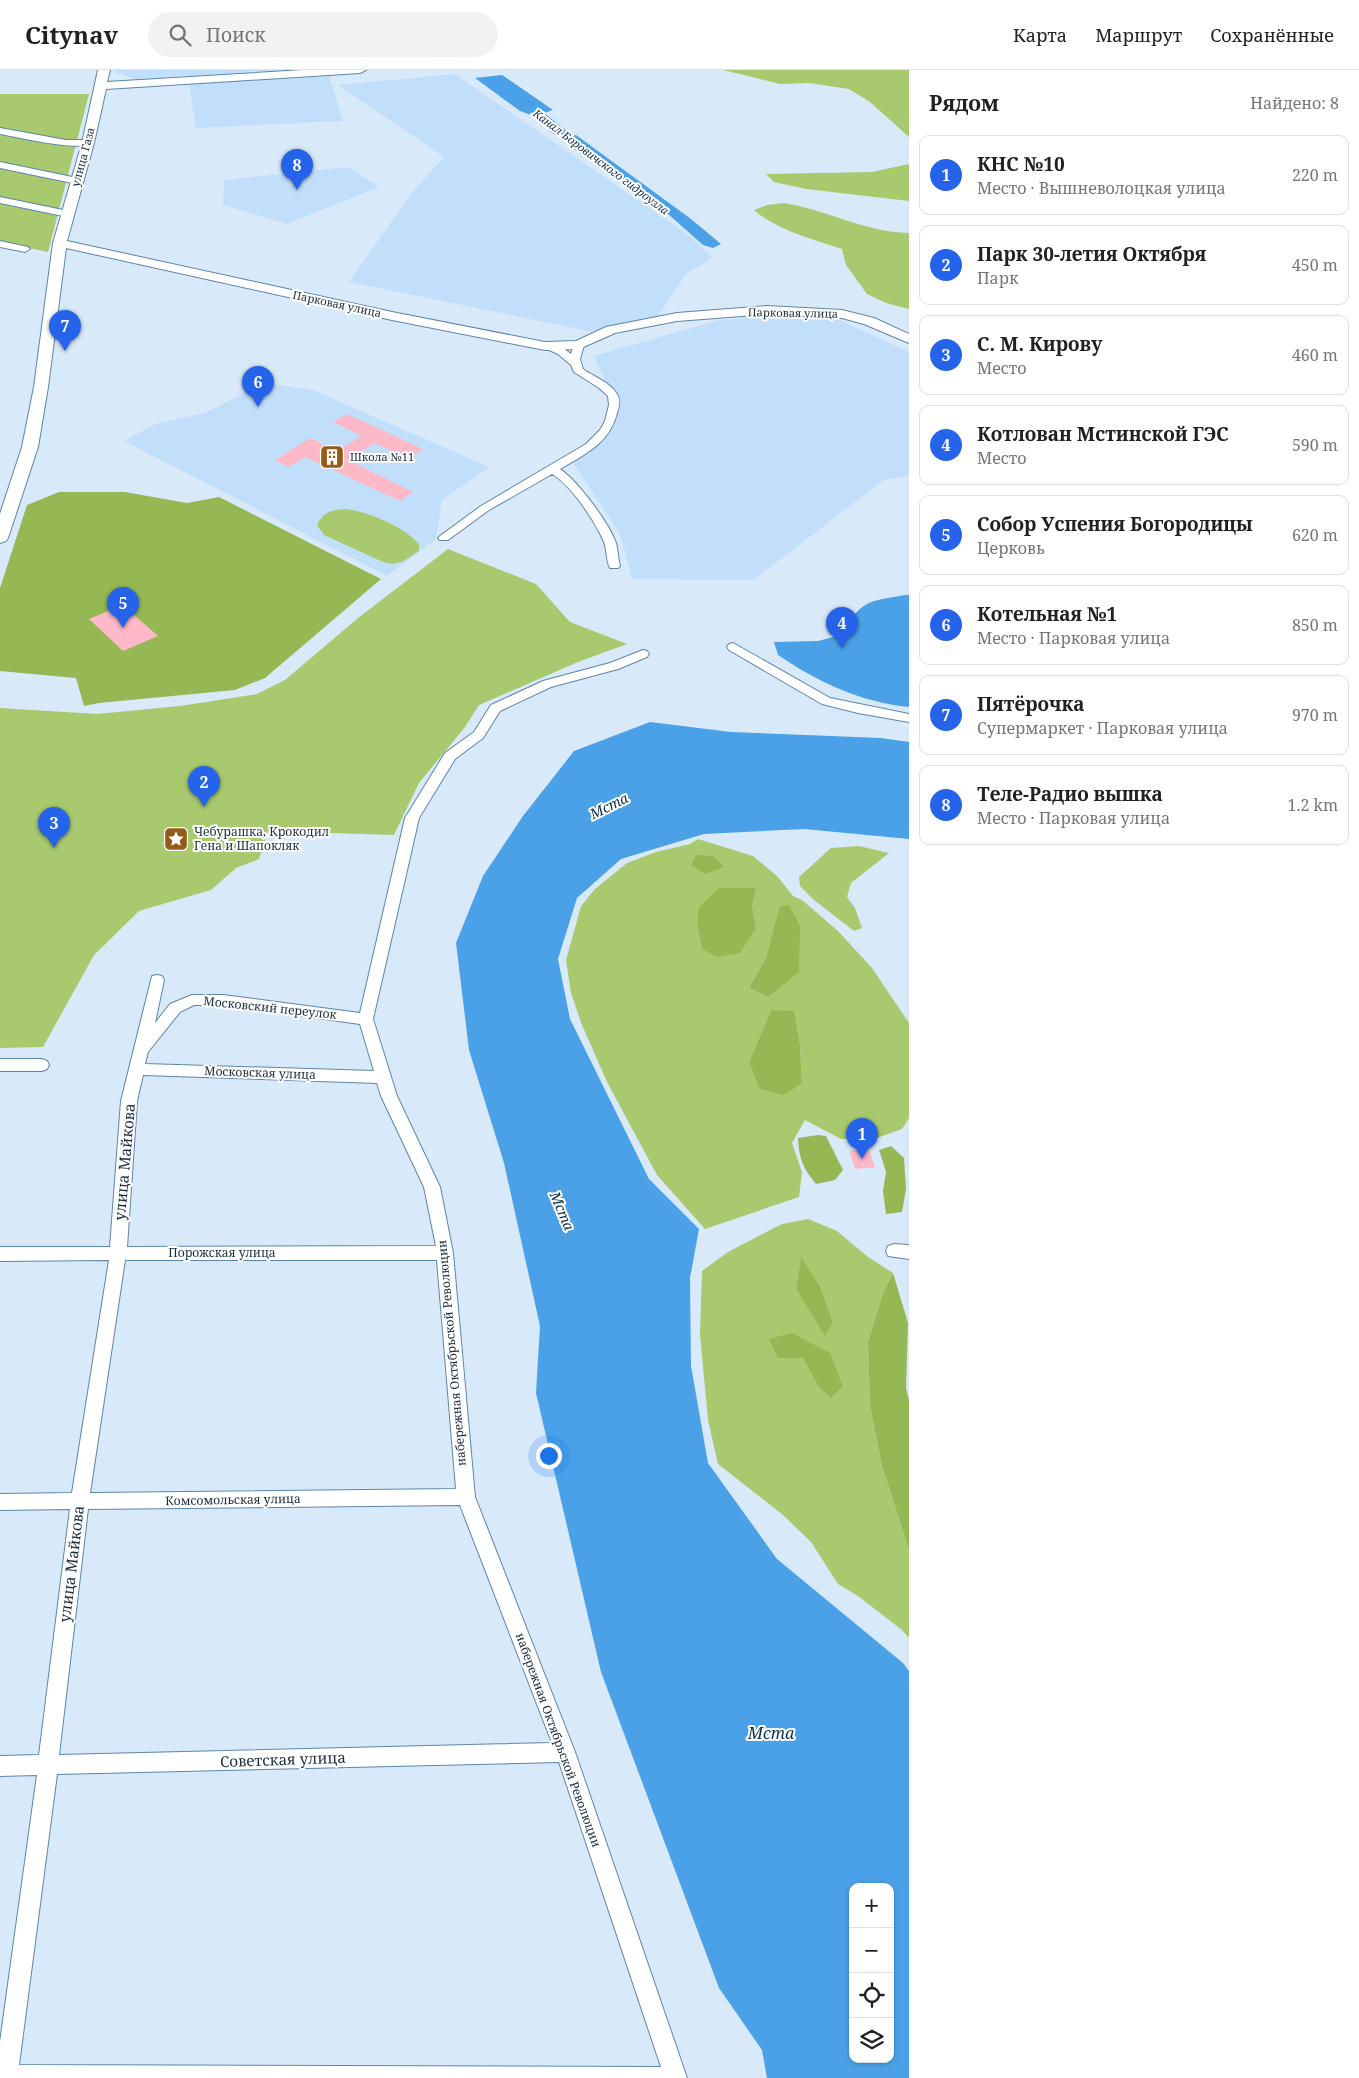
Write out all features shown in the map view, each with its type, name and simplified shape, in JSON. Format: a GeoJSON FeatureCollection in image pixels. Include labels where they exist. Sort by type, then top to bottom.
{"type":"FeatureCollection","features":[{"type":"Feature","properties":{"kind":"main road","name":"улица Газа"},"geometry":{"type":"LineString","coordinates":[[60,243],[88,144],[104,70]]}},
{"type":"Feature","properties":{"kind":"main road"},"geometry":{"type":"LineString","coordinates":[[100,86],[360,70]]}},
{"type":"Feature","properties":{"kind":"main road"},"geometry":{"type":"LineString","coordinates":[[0,538],[30,447],[41,387],[60,243]]}},
{"type":"Feature","properties":{"kind":"main road","name":"Парковая улица"},"geometry":{"type":"LineString","coordinates":[[60,243],[383,314],[545,346],[579,346],[612,330],[676,317],[767,310],[842,314],[870,321],[909,338]]}},
{"type":"Feature","properties":{"kind":"street"},"geometry":{"type":"LineString","coordinates":[[0,131],[66,143],[88,144]]}},
{"type":"Feature","properties":{"kind":"street"},"geometry":{"type":"LineString","coordinates":[[0,165],[77,181]]}},
{"type":"Feature","properties":{"kind":"street"},"geometry":{"type":"LineString","coordinates":[[0,200],[68,214]]}},
{"type":"Feature","properties":{"kind":"street"},"geometry":{"type":"LineString","coordinates":[[0,244],[25,250]]}},
{"type":"Feature","properties":{"kind":"street"},"geometry":{"type":"LineString","coordinates":[[545,346],[562,352],[576,364]]}},
{"type":"Feature","properties":{"kind":"street"},"geometry":{"type":"LineString","coordinates":[[444,538],[485,508],[597,443],[610,425],[615,399],[611,392],[578,370],[575,359],[579,346]]}},
{"type":"Feature","properties":{"kind":"street"},"geometry":{"type":"LineString","coordinates":[[552,469],[565,477],[597,519],[610,542],[614,566]]}},
{"type":"Feature","properties":{"kind":"street"},"geometry":{"type":"LineString","coordinates":[[733,647],[826,701],[867,711],[909,718]]}},
{"type":"Feature","properties":{"kind":"street"},"geometry":{"type":"LineString","coordinates":[[366,1019],[412,818],[450,756],[479,735],[495,708],[547,684],[614,666],[643,654]]}},
{"type":"Feature","properties":{"kind":"street","name":"улица Майкова"},"geometry":{"type":"LineString","coordinates":[[4,2077],[48,1766],[80,1502],[118,1253],[130,1101],[157,980]]}},
{"type":"Feature","properties":{"kind":"street","name":"Московский переулок"},"geometry":{"type":"LineString","coordinates":[[175,1008],[192,1000],[223,1000],[366,1019]]}},
{"type":"Feature","properties":{"kind":"street","name":"улица Майкова"},"geometry":{"type":"LineString","coordinates":[[141,1050],[175,1008]]}},
{"type":"Feature","properties":{"kind":"street","name":"набережная Октябрьской Революции"},"geometry":{"type":"LineString","coordinates":[[366,1019],[389,1096],[432,1187],[445,1253],[466,1497],[565,1752],[676,2078]]}},
{"type":"Feature","properties":{"kind":"street"},"geometry":{"type":"LineString","coordinates":[[0,1065],[42,1065]]}},
{"type":"Feature","properties":{"kind":"street","name":"Московская улица"},"geometry":{"type":"LineString","coordinates":[[136,1069],[384,1077]]}},
{"type":"Feature","properties":{"kind":"street","name":"Порожская улица"},"geometry":{"type":"LineString","coordinates":[[0,1254],[445,1253]]}},
{"type":"Feature","properties":{"kind":"street","name":"Комсомольская улица"},"geometry":{"type":"LineString","coordinates":[[0,1502],[466,1497]]}},
{"type":"Feature","properties":{"kind":"street","name":"Советская улица"},"geometry":{"type":"LineString","coordinates":[[0,1766],[565,1752]]}},
{"type":"Feature","properties":{"kind":"street"},"geometry":{"type":"LineString","coordinates":[[4,2077],[676,2078]]}},
{"type":"Feature","properties":{"kind":"shaded area"},"geometry":{"type":"Polygon","coordinates":[[[114,70],[281,70],[135,79],[114,72],[114,70]]]}},
{"type":"Feature","properties":{"kind":"shaded area"},"geometry":{"type":"Polygon","coordinates":[[[455,74],[690,236],[713,258],[686,274],[655,320],[589,331],[349,282],[410,195],[444,157],[338,85],[455,74]]]}},
{"type":"Feature","properties":{"kind":"shaded area"},"geometry":{"type":"Polygon","coordinates":[[[329,76],[343,121],[196,128],[189,84],[329,76]]]}},
{"type":"Feature","properties":{"kind":"shaded area"},"geometry":{"type":"Polygon","coordinates":[[[348,167],[379,187],[287,224],[223,205],[224,180],[348,167]]]}},
{"type":"Feature","properties":{"kind":"shaded area"},"geometry":{"type":"Polygon","coordinates":[[[771,316],[833,317],[909,352],[909,476],[884,480],[753,580],[632,579],[620,534],[567,454],[607,433],[617,392],[605,380],[594,356],[719,320],[771,316]]]}},
{"type":"Feature","properties":{"kind":"shaded area"},"geometry":{"type":"Polygon","coordinates":[[[264,383],[313,390],[489,467],[442,500],[436,539],[387,576],[124,441],[155,424],[205,413],[264,383]]]}},
{"type":"Feature","properties":{"kind":"green space"},"geometry":{"type":"Polygon","coordinates":[[[723,70],[909,70],[909,137],[870,102],[849,89],[809,83],[780,84],[723,70]]]}},
{"type":"Feature","properties":{"kind":"green space"},"geometry":{"type":"Polygon","coordinates":[[[0,94],[89,94],[48,252],[0,242],[0,94]]]}},
{"type":"Feature","properties":{"kind":"green space"},"geometry":{"type":"Polygon","coordinates":[[[909,164],[909,201],[806,189],[774,182],[766,174],[872,172],[909,164]]]}},
{"type":"Feature","properties":{"kind":"green space"},"geometry":{"type":"Polygon","coordinates":[[[784,203],[815,210],[877,229],[909,233],[909,309],[886,303],[867,294],[846,265],[842,249],[785,229],[754,210],[767,205],[784,203]]]}},
{"type":"Feature","properties":{"kind":"green space"},"geometry":{"type":"Polygon","coordinates":[[[59,492],[125,492],[187,503],[219,497],[381,579],[265,678],[235,690],[84,706],[76,678],[0,671],[0,588],[27,505],[59,492]]]}},
{"type":"Feature","properties":{"kind":"green space"},"geometry":{"type":"Polygon","coordinates":[[[346,509],[365,513],[404,531],[419,544],[419,551],[402,562],[392,564],[383,562],[324,535],[317,525],[323,517],[333,511],[346,509]]]}},
{"type":"Feature","properties":{"kind":"green space"},"geometry":{"type":"Polygon","coordinates":[[[448,549],[536,584],[570,622],[627,644],[578,662],[479,705],[465,727],[419,783],[394,835],[268,831],[259,859],[236,868],[211,890],[139,911],[94,955],[43,1047],[0,1048],[0,708],[97,714],[180,706],[257,694],[285,680],[358,618],[448,549]]]}},
{"type":"Feature","properties":{"kind":"green space"},"geometry":{"type":"Polygon","coordinates":[[[698,839],[753,856],[777,876],[793,896],[802,900],[838,931],[872,968],[909,1023],[909,1118],[902,1129],[877,1138],[841,1139],[805,1120],[792,1143],[802,1172],[799,1197],[705,1229],[657,1175],[607,1082],[582,1025],[571,993],[566,960],[581,906],[595,889],[627,863],[656,852],[690,844],[698,839]],[[752,905],[698,907],[697,924],[702,949],[756,928],[752,905]],[[773,934],[766,958],[749,988],[768,997],[773,934]],[[771,1010],[749,1062],[802,1083],[800,1044],[794,1012],[771,1010]]]}},
{"type":"Feature","properties":{"kind":"green space"},"geometry":{"type":"Polygon","coordinates":[[[859,846],[889,853],[851,883],[847,897],[855,908],[862,928],[854,931],[814,900],[800,886],[799,877],[831,848],[859,846]]]}},
{"type":"Feature","properties":{"kind":"green space"},"geometry":{"type":"Polygon","coordinates":[[[696,855],[713,856],[724,867],[705,874],[691,865],[696,855]]]}},
{"type":"Feature","properties":{"kind":"green space"},"geometry":{"type":"Polygon","coordinates":[[[719,888],[756,888],[752,905],[756,928],[740,953],[717,957],[702,949],[697,924],[698,908],[719,888]]]}},
{"type":"Feature","properties":{"kind":"green space"},"geometry":{"type":"Polygon","coordinates":[[[789,905],[800,926],[799,972],[768,997],[749,988],[766,958],[780,906],[789,905]]]}},
{"type":"Feature","properties":{"kind":"green space"},"geometry":{"type":"Polygon","coordinates":[[[771,1010],[794,1011],[800,1044],[802,1083],[784,1095],[760,1089],[749,1062],[771,1010]]]}},
{"type":"Feature","properties":{"kind":"green space"},"geometry":{"type":"Polygon","coordinates":[[[818,1135],[826,1136],[843,1170],[835,1180],[816,1184],[802,1163],[798,1138],[818,1135]]]}},
{"type":"Feature","properties":{"kind":"green space"},"geometry":{"type":"Polygon","coordinates":[[[891,1146],[904,1158],[906,1189],[902,1212],[886,1214],[883,1191],[886,1172],[879,1150],[891,1146]]]}},
{"type":"Feature","properties":{"kind":"green space"},"geometry":{"type":"Polygon","coordinates":[[[808,1219],[837,1231],[868,1257],[893,1273],[883,1293],[868,1342],[870,1406],[882,1466],[909,1550],[909,1638],[902,1630],[858,1596],[838,1584],[811,1542],[783,1515],[718,1464],[708,1420],[700,1335],[702,1271],[728,1252],[782,1224],[808,1219]],[[801,1258],[796,1289],[825,1335],[833,1322],[820,1286],[801,1258]],[[803,1357],[819,1388],[831,1398],[843,1387],[803,1357]]]}},
{"type":"Feature","properties":{"kind":"green space"},"geometry":{"type":"Polygon","coordinates":[[[801,1257],[820,1286],[833,1322],[825,1336],[796,1289],[801,1257]]]}},
{"type":"Feature","properties":{"kind":"green space"},"geometry":{"type":"Polygon","coordinates":[[[893,1273],[908,1323],[906,1388],[909,1400],[909,1550],[882,1466],[870,1406],[868,1342],[883,1293],[893,1273]]]}},
{"type":"Feature","properties":{"kind":"green space"},"geometry":{"type":"Polygon","coordinates":[[[792,1333],[830,1353],[843,1387],[831,1398],[819,1388],[803,1358],[778,1358],[769,1339],[792,1333]]]}},
{"type":"Feature","properties":{"kind":"water"},"geometry":{"type":"Polygon","coordinates":[[[502,75],[553,110],[544,113],[567,131],[553,134],[534,116],[520,111],[475,78],[502,75]]]}},
{"type":"Feature","properties":{"kind":"water"},"geometry":{"type":"Polygon","coordinates":[[[576,135],[691,219],[721,244],[713,248],[703,245],[668,214],[617,177],[569,146],[565,139],[576,135]]]}},
{"type":"Feature","properties":{"kind":"water"},"geometry":{"type":"Polygon","coordinates":[[[909,595],[909,707],[873,701],[840,689],[808,674],[778,655],[774,642],[818,641],[841,635],[854,615],[866,604],[909,595]]]}},
{"type":"Feature","properties":{"kind":"water","name":"Мста"},"geometry":{"type":"Polygon","coordinates":[[[650,722],[731,732],[881,738],[909,742],[909,839],[804,829],[704,834],[621,859],[577,898],[558,959],[570,1019],[649,1179],[699,1229],[690,1278],[691,1366],[708,1463],[777,1559],[903,1663],[909,1671],[909,2078],[767,2078],[762,2050],[719,1988],[601,1672],[536,1393],[540,1326],[504,1163],[469,1050],[456,943],[483,876],[523,816],[574,751],[650,722]]]}},
{"type":"Feature","properties":{"kind":"building","name":"Школа №11"},"geometry":{"type":"Polygon","coordinates":[[[347,414],[423,449],[408,459],[375,443],[348,460],[413,492],[400,501],[305,457],[289,467],[275,460],[310,438],[337,451],[361,436],[333,422],[347,414]]]}},
{"type":"Feature","properties":{"kind":"building"},"geometry":{"type":"Polygon","coordinates":[[[123,605],[158,636],[123,651],[89,619],[123,605]]]}},
{"type":"Feature","properties":{"kind":"building"},"geometry":{"type":"Polygon","coordinates":[[[869,1149],[875,1167],[855,1169],[849,1151],[869,1149]]]}},
{"type":"Feature","properties":{"kind":"waterway","name":"Канал Боровичского гидроузла"},"geometry":{"type":"LineString","coordinates":[[548,122],[583,148]]}},
{"type":"Feature","properties":{"kind":"place","name":"Теле-Радио вышка"},"geometry":{"type":"Point","coordinates":[297,190]}},
{"type":"Feature","properties":{"kind":"place","name":"Пятёрочка"},"geometry":{"type":"Point","coordinates":[65,351]}},
{"type":"Feature","properties":{"kind":"place","name":"Котельная №1"},"geometry":{"type":"Point","coordinates":[258,407]}},
{"type":"Feature","properties":{"kind":"place","name":"Школа №11"},"geometry":{"type":"Point","coordinates":[332,457]}},
{"type":"Feature","properties":{"kind":"place","name":"Собор Успения Богородицы"},"geometry":{"type":"Point","coordinates":[123,628]}},
{"type":"Feature","properties":{"kind":"place","name":"Котлован Мстинской ГЭС"},"geometry":{"type":"Point","coordinates":[842,648]}},
{"type":"Feature","properties":{"kind":"place","name":"Парк 30-летия Октября"},"geometry":{"type":"Point","coordinates":[204,807]}},
{"type":"Feature","properties":{"kind":"place","name":"Чебурашка, Крокодил Гена и Шапокляк"},"geometry":{"type":"Point","coordinates":[176,839]}},
{"type":"Feature","properties":{"kind":"place","name":"С. М. Кирову"},"geometry":{"type":"Point","coordinates":[54,848]}},
{"type":"Feature","properties":{"kind":"place","name":"КНС №10"},"geometry":{"type":"Point","coordinates":[862,1159]}}]}
